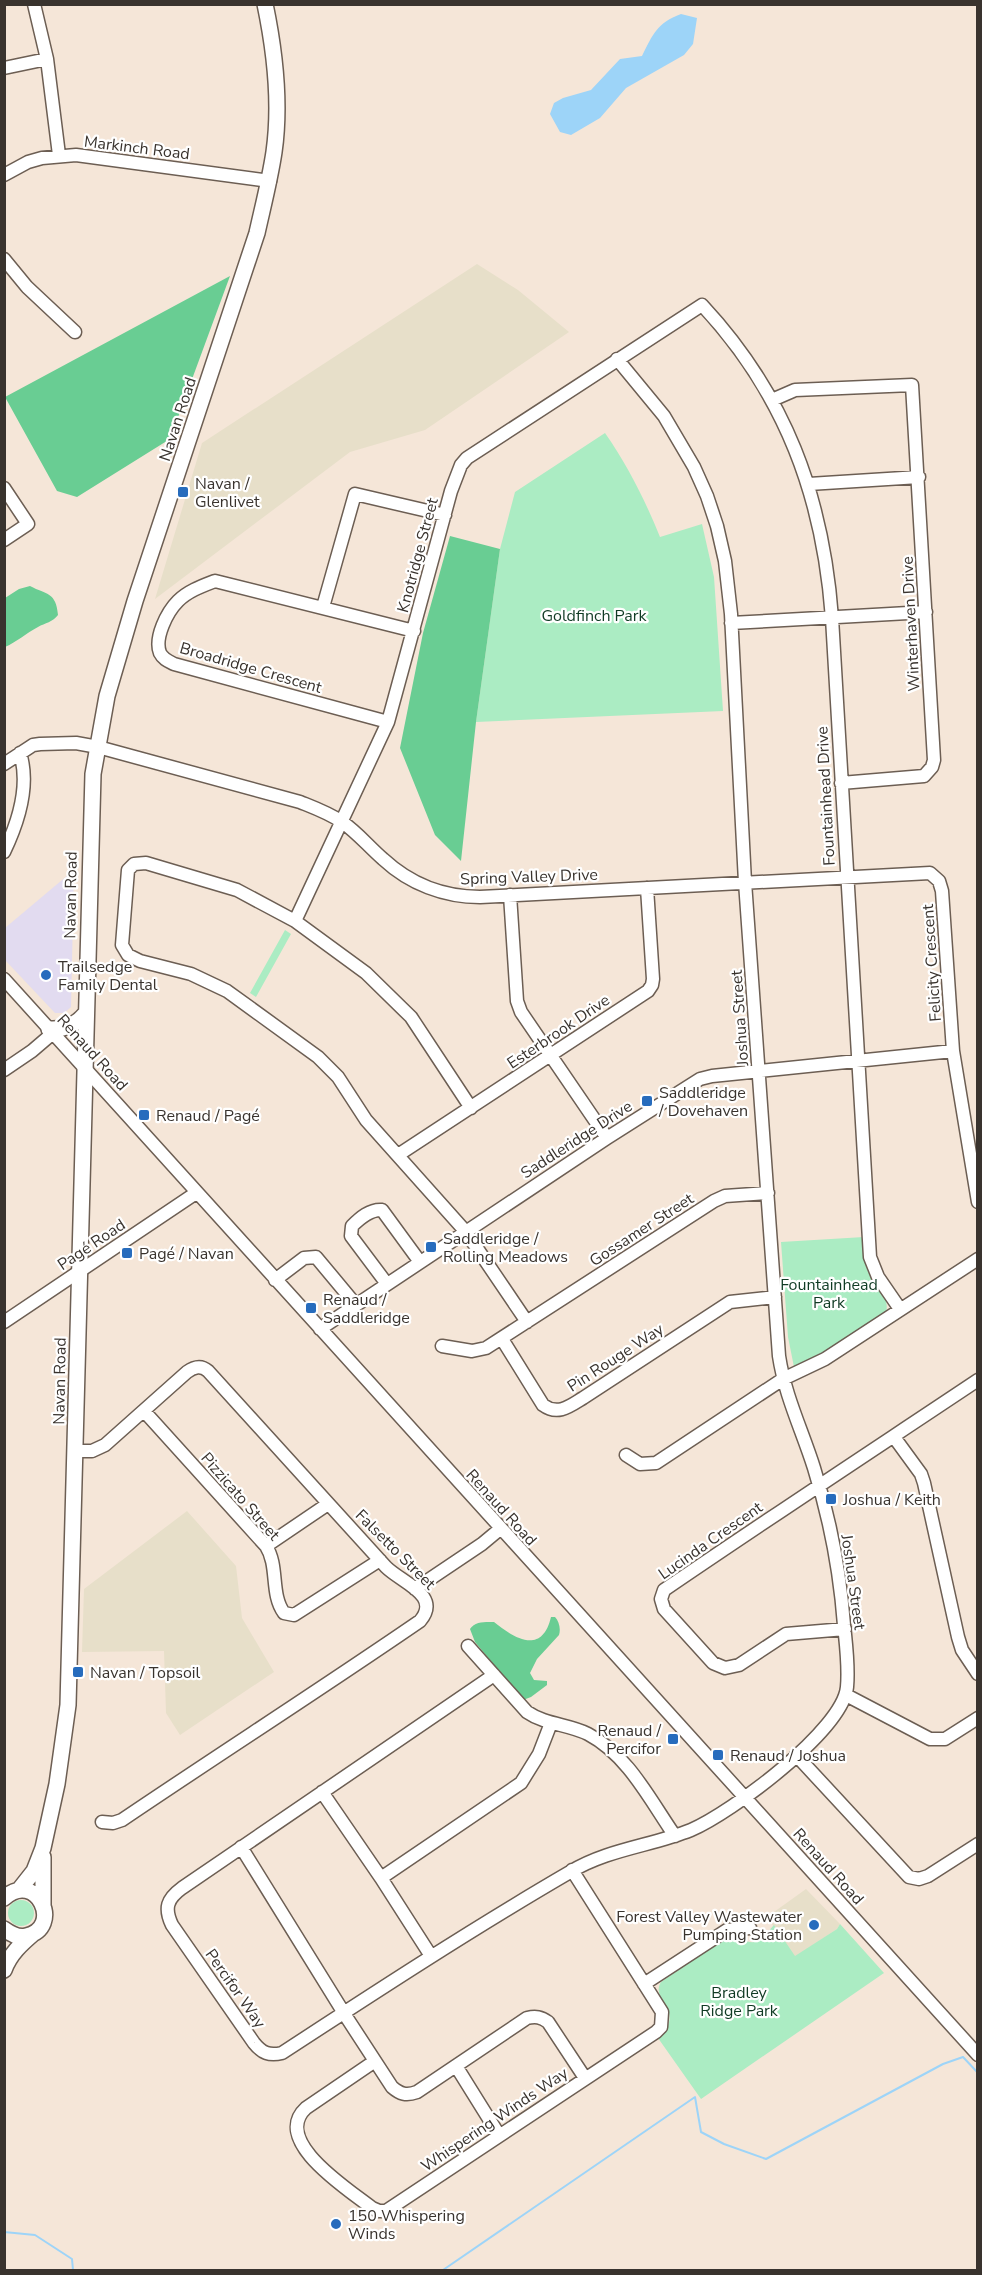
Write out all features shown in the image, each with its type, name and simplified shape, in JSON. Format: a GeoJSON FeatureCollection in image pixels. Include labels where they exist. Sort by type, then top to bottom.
{"type":"FeatureCollection","features":[{"type":"Feature","properties":{"kind":"main road","name":"Navan Road"},"geometry":{"type":"LineString","coordinates":[[10,1892],[34,1871],[43,1848],[57,1784],[69,1705],[93,774],[107,696],[135,601],[256,233],[270,181],[275,149],[276,69],[265,4]]}},
{"type":"Feature","properties":{"kind":"main road"},"geometry":{"type":"LineString","coordinates":[[51,1031],[71,1026],[86,1013]]}},
{"type":"Feature","properties":{"kind":"main road","name":"Navan Road"},"geometry":{"type":"LineString","coordinates":[[35,1932],[45,1917],[43,1848]]}},
{"type":"Feature","properties":{"kind":"main road"},"geometry":{"type":"LineString","coordinates":[[10,1892],[31,1892],[43,1905]]}},
{"type":"Feature","properties":{"kind":"main road"},"geometry":{"type":"LineString","coordinates":[[4,1929],[17,1936],[35,1932]]}},
{"type":"Feature","properties":{"kind":"main road"},"geometry":{"type":"LineString","coordinates":[[4,1970],[16,1949],[35,1932]]}},
{"type":"Feature","properties":{"kind":"street"},"geometry":{"type":"LineString","coordinates":[[34,4],[47,58],[59,155]]}},
{"type":"Feature","properties":{"kind":"street"},"geometry":{"type":"LineString","coordinates":[[4,68],[47,58]]}},
{"type":"Feature","properties":{"kind":"street","name":"Markinch Road"},"geometry":{"type":"LineString","coordinates":[[4,175],[28,162],[59,155],[270,181]]}},
{"type":"Feature","properties":{"kind":"street"},"geometry":{"type":"LineString","coordinates":[[4,259],[27,287],[75,332]]}},
{"type":"Feature","properties":{"kind":"street","name":"Knotridge Street"},"geometry":{"type":"LineString","coordinates":[[295,921],[388,722],[456,475],[461,465],[467,458],[702,305]]}},
{"type":"Feature","properties":{"kind":"street","name":"Fountainhead Drive"},"geometry":{"type":"LineString","coordinates":[[702,305],[744,353],[772,400],[797,452],[809,484],[822,536],[832,618],[870,1257],[878,1277],[900,1309]]}},
{"type":"Feature","properties":{"kind":"street","name":"Joshua Street"},"geometry":{"type":"LineString","coordinates":[[617,359],[664,416],[694,467],[707,496],[725,561],[731,623],[745,882],[783,1379],[819,1486],[841,1584],[848,1675],[846,1695],[828,1725],[745,1798]]}},
{"type":"Feature","properties":{"kind":"street","name":"Winterhaven Drive"},"geometry":{"type":"LineString","coordinates":[[772,400],[795,390],[912,385],[934,760],[932,767],[924,776],[841,783]]}},
{"type":"Feature","properties":{"kind":"street"},"geometry":{"type":"LineString","coordinates":[[809,484],[918,477]]}},
{"type":"Feature","properties":{"kind":"street"},"geometry":{"type":"LineString","coordinates":[[4,488],[28,524],[4,540]]}},
{"type":"Feature","properties":{"kind":"street"},"geometry":{"type":"LineString","coordinates":[[323,607],[355,494],[445,515]]}},
{"type":"Feature","properties":{"kind":"street","name":"Broadridge Crescent"},"geometry":{"type":"LineString","coordinates":[[388,722],[174,664],[164,659],[159,651],[159,641],[167,616],[178,602],[197,588],[215,580],[414,631]]}},
{"type":"Feature","properties":{"kind":"street"},"geometry":{"type":"LineString","coordinates":[[731,623],[926,612]]}},
{"type":"Feature","properties":{"kind":"street","name":"Spring Valley Drive"},"geometry":{"type":"LineString","coordinates":[[4,764],[33,745],[76,743],[300,802],[342,822],[395,869],[426,887],[461,896],[510,896],[745,882]]}},
{"type":"Feature","properties":{"kind":"street"},"geometry":{"type":"LineString","coordinates":[[4,852],[20,811],[24,765],[20,753]]}},
{"type":"Feature","properties":{"kind":"street"},"geometry":{"type":"LineString","coordinates":[[471,1108],[411,1017],[397,1002],[366,973],[295,921],[237,890],[146,862],[139,862],[128,870],[123,945],[128,955],[140,961],[192,974],[226,990],[318,1058],[338,1077],[366,1120],[466,1232],[526,1322]]}},
{"type":"Feature","properties":{"kind":"street","name":"Felicity Crescent"},"geometry":{"type":"LineString","coordinates":[[745,882],[930,873],[939,881],[942,891],[953,1051],[978,1202]]}},
{"type":"Feature","properties":{"kind":"street","name":"Esterbrook Drive"},"geometry":{"type":"LineString","coordinates":[[398,1155],[648,991],[652,985],[647,888]]}},
{"type":"Feature","properties":{"kind":"street"},"geometry":{"type":"LineString","coordinates":[[510,896],[517,1001],[521,1012],[607,1138]]}},
{"type":"Feature","properties":{"kind":"street","name":"Renaud Road"},"geometry":{"type":"LineString","coordinates":[[4,979],[978,2055]]}},
{"type":"Feature","properties":{"kind":"street"},"geometry":{"type":"LineString","coordinates":[[4,1070],[32,1051],[51,1031]]}},
{"type":"Feature","properties":{"kind":"street","name":"Saddleridge Drive"},"geometry":{"type":"LineString","coordinates":[[320,1329],[607,1138],[700,1079],[953,1051]]}},
{"type":"Feature","properties":{"kind":"street","name":"Pagé Road"},"geometry":{"type":"LineString","coordinates":[[4,1322],[196,1193]]}},
{"type":"Feature","properties":{"kind":"street","name":"Gossamer Street"},"geometry":{"type":"LineString","coordinates":[[442,1346],[472,1351],[486,1348],[714,1201],[725,1196],[768,1193]]}},
{"type":"Feature","properties":{"kind":"street"},"geometry":{"type":"LineString","coordinates":[[387,1284],[351,1236],[352,1226],[362,1217],[375,1209],[382,1210],[420,1262]]}},
{"type":"Feature","properties":{"kind":"street"},"geometry":{"type":"LineString","coordinates":[[275,1280],[304,1258],[316,1257],[356,1305]]}},
{"type":"Feature","properties":{"kind":"street"},"geometry":{"type":"LineString","coordinates":[[626,1455],[640,1464],[656,1463],[783,1379],[825,1359],[978,1258]]}},
{"type":"Feature","properties":{"kind":"street","name":"Pin Rouge Way"},"geometry":{"type":"LineString","coordinates":[[502,1339],[543,1405],[557,1411],[584,1398],[730,1302],[775,1297]]}},
{"type":"Feature","properties":{"kind":"street","name":"Falsetto Street"},"geometry":{"type":"LineString","coordinates":[[75,1451],[93,1451],[101,1448],[189,1370],[196,1367],[205,1368],[380,1560],[397,1577],[425,1598],[428,1605],[420,1621],[122,1820],[113,1823],[102,1822]]}},
{"type":"Feature","properties":{"kind":"street"},"geometry":{"type":"LineString","coordinates":[[819,1486],[978,1380]]}},
{"type":"Feature","properties":{"kind":"street","name":"Pizzicato Street"},"geometry":{"type":"LineString","coordinates":[[144,1411],[266,1546],[271,1556],[280,1607],[289,1616],[308,1607],[380,1560]]}},
{"type":"Feature","properties":{"kind":"street"},"geometry":{"type":"LineString","coordinates":[[894,1437],[921,1474],[960,1644],[978,1674]]}},
{"type":"Feature","properties":{"kind":"street","name":"Lucinda Crescent"},"geometry":{"type":"LineString","coordinates":[[819,1486],[799,1497],[664,1590],[662,1599],[664,1609],[713,1663],[725,1668],[739,1665],[786,1634],[845,1629]]}},
{"type":"Feature","properties":{"kind":"street"},"geometry":{"type":"LineString","coordinates":[[266,1546],[328,1504]]}},
{"type":"Feature","properties":{"kind":"street"},"geometry":{"type":"LineString","coordinates":[[415,1589],[482,1544],[500,1529]]}},
{"type":"Feature","properties":{"kind":"street"},"geometry":{"type":"LineString","coordinates":[[468,1646],[527,1712],[538,1720],[585,1733],[604,1744],[622,1760],[675,1836]]}},
{"type":"Feature","properties":{"kind":"street","name":"Percifor Way"},"geometry":{"type":"LineString","coordinates":[[494,1675],[172,1896],[166,1910],[172,1925],[254,2043],[266,2054],[282,2053],[431,1956],[572,1870],[608,1853],[675,1836],[710,1821],[745,1798]]}},
{"type":"Feature","properties":{"kind":"street"},"geometry":{"type":"LineString","coordinates":[[846,1695],[930,1739],[945,1738],[978,1718]]}},
{"type":"Feature","properties":{"kind":"street"},"geometry":{"type":"LineString","coordinates":[[381,1878],[521,1783],[539,1754],[551,1722]]}},
{"type":"Feature","properties":{"kind":"street"},"geometry":{"type":"LineString","coordinates":[[796,1755],[909,1877],[919,1879],[928,1876],[978,1844]]}},
{"type":"Feature","properties":{"kind":"street"},"geometry":{"type":"LineString","coordinates":[[322,1792],[431,1956]]}},
{"type":"Feature","properties":{"kind":"street"},"geometry":{"type":"LineString","coordinates":[[241,1847],[392,2087],[404,2094],[417,2092],[527,2018],[538,2016],[548,2022],[585,2078]]}},
{"type":"Feature","properties":{"kind":"street","name":"Whispering Winds Way"},"geometry":{"type":"LineString","coordinates":[[375,2061],[306,2108],[298,2118],[298,2128],[301,2141],[311,2159],[372,2208],[379,2211],[392,2208],[661,2027],[662,2012],[572,1870]]}},
{"type":"Feature","properties":{"kind":"street"},"geometry":{"type":"LineString","coordinates":[[644,1983],[727,1929],[750,1928]]}},
{"type":"Feature","properties":{"kind":"street"},"geometry":{"type":"LineString","coordinates":[[456,2066],[499,2135]]}},
{"type":"Feature","properties":{"kind":"shaded area"},"geometry":{"type":"Polygon","coordinates":[[[477,264],[518,290],[569,332],[425,430],[350,452],[155,599],[202,443],[477,264]]]}},
{"type":"Feature","properties":{"kind":"shaded area"},"geometry":{"type":"Polygon","coordinates":[[[74,870],[71,1007],[64,1013],[55,1013],[5,960],[5,928],[74,870]]]}},
{"type":"Feature","properties":{"kind":"shaded area"},"geometry":{"type":"Polygon","coordinates":[[[187,1511],[236,1566],[242,1618],[274,1672],[180,1735],[166,1713],[164,1651],[82,1652],[84,1589],[187,1511]]]}},
{"type":"Feature","properties":{"kind":"shaded area"},"geometry":{"type":"Polygon","coordinates":[[[806,1889],[840,1924],[837,1929],[795,1957],[767,1917],[806,1889]]]}},
{"type":"Feature","properties":{"kind":"green space"},"geometry":{"type":"Polygon","coordinates":[[[230,276],[170,439],[77,497],[57,491],[5,397],[230,276]]]}},
{"type":"Feature","properties":{"kind":"green space","name":"Goldfinch Park"},"geometry":{"type":"Polygon","coordinates":[[[605,433],[636,484],[660,537],[702,524],[714,577],[723,711],[476,722],[500,549],[515,492],[605,433]]]}},
{"type":"Feature","properties":{"kind":"green space"},"geometry":{"type":"Polygon","coordinates":[[[450,536],[500,549],[476,722],[461,861],[435,835],[400,748],[423,633],[450,536]]]}},
{"type":"Feature","properties":{"kind":"green space"},"geometry":{"type":"Polygon","coordinates":[[[30,586],[53,598],[58,615],[5,647],[5,598],[19,589],[30,586]]]}},
{"type":"Feature","properties":{"kind":"green space"},"geometry":{"type":"Polygon","coordinates":[[[285,930],[291,934],[256,997],[250,993],[285,930]]]}},
{"type":"Feature","properties":{"kind":"green space","name":"Fountainhead Park"},"geometry":{"type":"Polygon","coordinates":[[[864,1237],[866,1266],[886,1300],[886,1313],[802,1366],[794,1367],[788,1337],[781,1242],[864,1237]]]}},
{"type":"Feature","properties":{"kind":"green space"},"geometry":{"type":"Polygon","coordinates":[[[551,1617],[555,1617],[558,1621],[559,1635],[537,1659],[530,1673],[534,1680],[547,1681],[547,1685],[523,1700],[475,1642],[470,1629],[478,1623],[494,1622],[519,1638],[535,1640],[547,1629],[551,1617]]]}},
{"type":"Feature","properties":{"kind":"green space"},"geometry":{"type":"Polygon","coordinates":[[[21,1900],[30,1904],[34,1913],[30,1922],[21,1926],[12,1922],[8,1913],[12,1904],[21,1900]]]}},
{"type":"Feature","properties":{"kind":"green space","name":"Bradley Ridge Park"},"geometry":{"type":"Polygon","coordinates":[[[840,1924],[884,1973],[701,2099],[658,2038],[669,2020],[669,2013],[660,1995],[661,1982],[726,1937],[756,1942],[764,1937],[774,1925],[795,1956],[837,1929],[840,1924]]]}},
{"type":"Feature","properties":{"kind":"water"},"geometry":{"type":"Polygon","coordinates":[[[681,14],[697,18],[693,44],[684,55],[626,88],[600,118],[571,135],[560,132],[550,114],[554,103],[591,90],[620,59],[642,56],[649,41],[661,25],[681,14]]]}},
{"type":"Feature","properties":{"kind":"waterway"},"geometry":{"type":"LineString","coordinates":[[443,2270],[695,2097],[701,2132],[724,2144],[766,2159],[943,2064],[963,2057],[978,2073]]}},
{"type":"Feature","properties":{"kind":"waterway"},"geometry":{"type":"LineString","coordinates":[[4,2232],[35,2235],[72,2259],[73,2270]]}},
{"type":"Feature","properties":{"kind":"place","name":"Navan / Glenlivet"},"geometry":{"type":"Point","coordinates":[183,492]}},
{"type":"Feature","properties":{"kind":"place","name":"Trailsedge Family Dental"},"geometry":{"type":"Point","coordinates":[46,975]}},
{"type":"Feature","properties":{"kind":"place","name":"Saddleridge / Dovehaven"},"geometry":{"type":"Point","coordinates":[647,1101]}},
{"type":"Feature","properties":{"kind":"place","name":"Renaud / Pagé"},"geometry":{"type":"Point","coordinates":[144,1115]}},
{"type":"Feature","properties":{"kind":"place","name":"Saddleridge / Rolling Meadows"},"geometry":{"type":"Point","coordinates":[431,1247]}},
{"type":"Feature","properties":{"kind":"place","name":"Pagé / Navan"},"geometry":{"type":"Point","coordinates":[127,1253]}},
{"type":"Feature","properties":{"kind":"place","name":"Renaud / Saddleridge"},"geometry":{"type":"Point","coordinates":[311,1308]}},
{"type":"Feature","properties":{"kind":"place","name":"Joshua / Keith"},"geometry":{"type":"Point","coordinates":[831,1499]}},
{"type":"Feature","properties":{"kind":"place","name":"Navan / Topsoil"},"geometry":{"type":"Point","coordinates":[78,1672]}},
{"type":"Feature","properties":{"kind":"place","name":"Renaud / Percifor"},"geometry":{"type":"Point","coordinates":[673,1739]}},
{"type":"Feature","properties":{"kind":"place","name":"Renaud / Joshua"},"geometry":{"type":"Point","coordinates":[718,1755]}},
{"type":"Feature","properties":{"kind":"place","name":"Forest Valley Wastewater Pumping Station"},"geometry":{"type":"Point","coordinates":[814,1925]}},
{"type":"Feature","properties":{"kind":"place","name":"150 Whispering Winds"},"geometry":{"type":"Point","coordinates":[336,2224]}}]}
